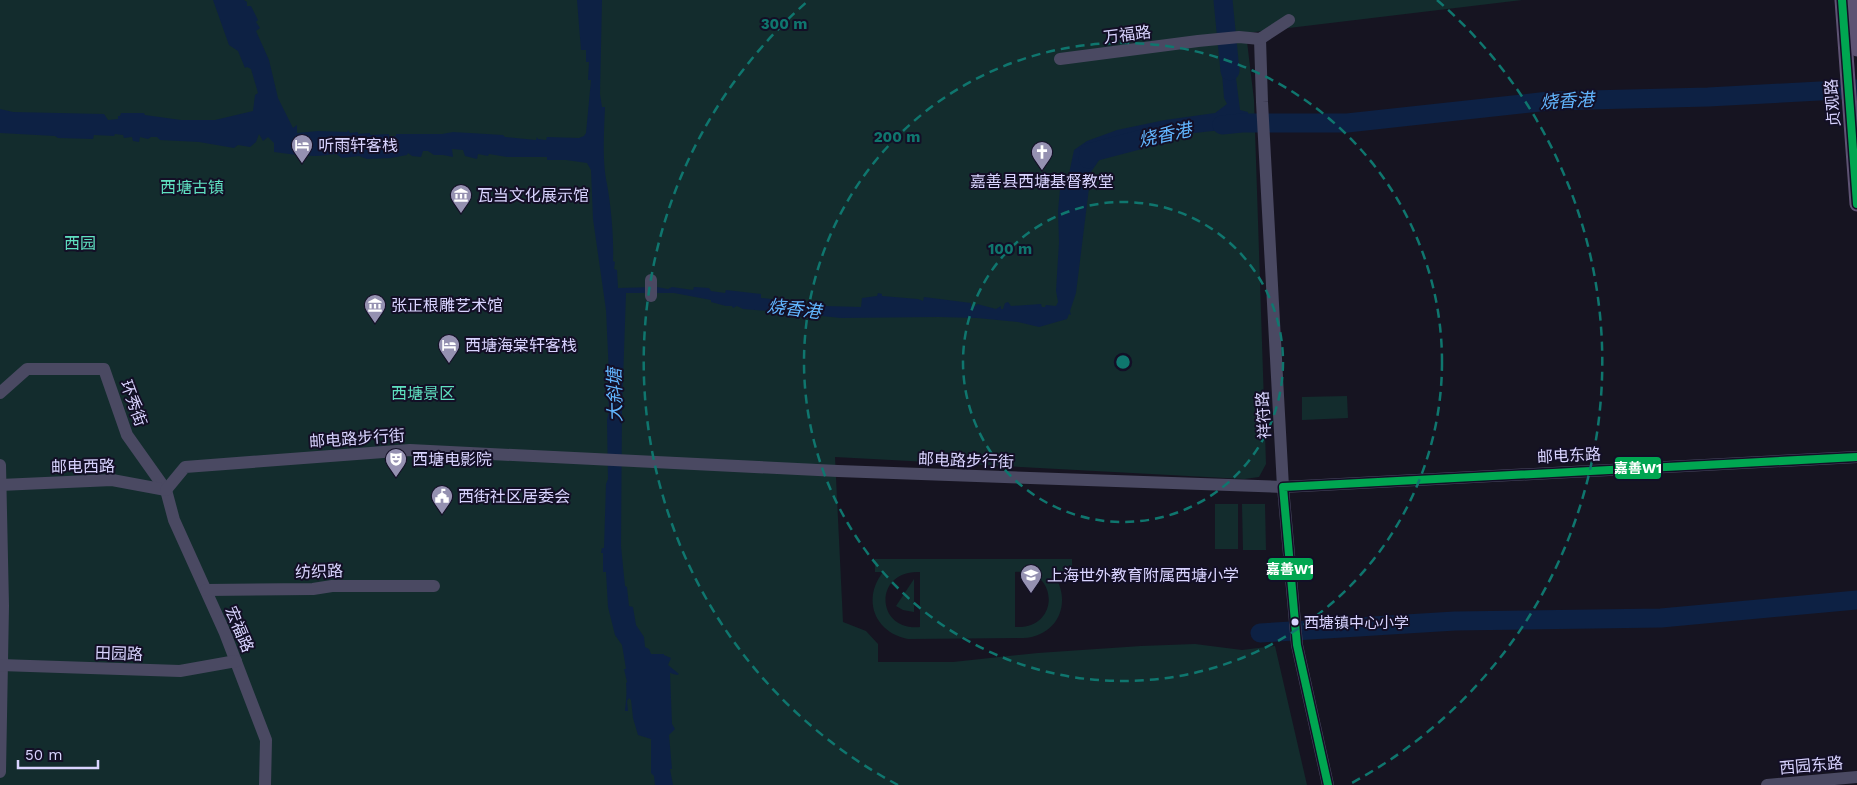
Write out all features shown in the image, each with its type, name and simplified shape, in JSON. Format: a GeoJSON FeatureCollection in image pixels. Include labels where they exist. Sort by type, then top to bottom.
{"type":"FeatureCollection","features":[{"type":"Feature","properties":{"kind":"main road","name":"贞观路"},"geometry":{"type":"LineString","coordinates":[[1842,0],[1857,204]]}},
{"type":"Feature","properties":{"kind":"main road"},"geometry":{"type":"LineString","coordinates":[[1853,0],[1857,49]]}},
{"type":"Feature","properties":{"kind":"street"},"geometry":{"type":"LineString","coordinates":[[1260,39],[1289,20]]}},
{"type":"Feature","properties":{"kind":"street","name":"万福路"},"geometry":{"type":"LineString","coordinates":[[1060,59],[1198,41],[1239,37],[1260,39]]}},
{"type":"Feature","properties":{"kind":"street","name":"祥符路"},"geometry":{"type":"LineString","coordinates":[[1260,39],[1283,486],[1297,645],[1328,785]]}},
{"type":"Feature","properties":{"kind":"street"},"geometry":{"type":"LineString","coordinates":[[651,280],[651,296]]}},
{"type":"Feature","properties":{"kind":"street","name":"环秀街"},"geometry":{"type":"LineString","coordinates":[[0,393],[27,368],[104,369],[127,435],[166,490]]}},
{"type":"Feature","properties":{"kind":"street","name":"邮电路步行街"},"geometry":{"type":"LineString","coordinates":[[166,490],[185,467],[410,450],[838,472],[1283,486]]}},
{"type":"Feature","properties":{"kind":"street","name":"邮电东路"},"geometry":{"type":"LineString","coordinates":[[1283,486],[1857,457]]}},
{"type":"Feature","properties":{"kind":"street"},"geometry":{"type":"LineString","coordinates":[[0,465],[3,606],[0,772]]}},
{"type":"Feature","properties":{"kind":"street","name":"邮电西路"},"geometry":{"type":"LineString","coordinates":[[1,485],[112,480],[166,490]]}},
{"type":"Feature","properties":{"kind":"street","name":"宏福路"},"geometry":{"type":"LineString","coordinates":[[166,490],[174,520],[236,661],[266,740],[265,785]]}},
{"type":"Feature","properties":{"kind":"street","name":"纺织路"},"geometry":{"type":"LineString","coordinates":[[206,590],[313,589],[332,586],[434,586]]}},
{"type":"Feature","properties":{"kind":"street","name":"田园路"},"geometry":{"type":"LineString","coordinates":[[1,666],[180,671],[236,661]]}},
{"type":"Feature","properties":{"kind":"street","name":"西园东路"},"geometry":{"type":"LineString","coordinates":[[1767,785],[1857,777]]}},
{"type":"Feature","properties":{"kind":"green space","name":"西塘景区"},"geometry":{"type":"Polygon","coordinates":[[[0,0],[1522,0],[1246,33],[1254,100],[1266,464],[1259,477],[1244,479],[835,457],[843,622],[866,631],[878,644],[878,662],[953,662],[1038,653],[1141,646],[1195,644],[1242,650],[1275,646],[1307,785],[0,785],[0,0]]]}},
{"type":"Feature","properties":{"kind":"green space"},"geometry":{"type":"Polygon","coordinates":[[[1347,396],[1348,418],[1302,420],[1302,397],[1347,396]]]}},
{"type":"Feature","properties":{"kind":"green space"},"geometry":{"type":"Polygon","coordinates":[[[1215,504],[1238,504],[1238,549],[1215,549],[1215,504]]]}},
{"type":"Feature","properties":{"kind":"green space"},"geometry":{"type":"Polygon","coordinates":[[[1242,504],[1265,504],[1266,550],[1243,550],[1242,504]]]}},
{"type":"Feature","properties":{"kind":"green space"},"geometry":{"type":"Polygon","coordinates":[[[875,559],[1072,559],[1072,571],[1052,572],[1062,593],[1062,604],[1054,623],[1046,631],[1036,636],[1023,638],[908,639],[896,635],[880,622],[875,613],[873,593],[883,572],[875,572],[875,559]],[[920,572],[905,574],[894,580],[888,589],[886,600],[888,611],[894,620],[905,626],[920,627],[920,572]],[[1015,572],[1015,627],[1030,625],[1041,619],[1047,610],[1049,599],[1046,588],[1040,579],[1030,573],[1015,572]]]}},
{"type":"Feature","properties":{"kind":"green space"},"geometry":{"type":"Polygon","coordinates":[[[914,579],[914,612],[903,610],[896,606],[914,579]]]}},
{"type":"Feature","properties":{"kind":"water","name":"大斜塘"},"geometry":{"type":"Polygon","coordinates":[[[213,0],[244,0],[247,2],[247,6],[251,6],[258,20],[256,22],[260,28],[256,31],[269,60],[278,98],[293,128],[297,125],[297,133],[318,131],[347,132],[348,130],[350,133],[358,132],[358,134],[389,134],[389,136],[396,136],[396,134],[442,134],[453,132],[503,135],[505,137],[536,140],[537,137],[538,139],[546,140],[547,137],[579,138],[586,133],[591,80],[588,80],[589,62],[586,62],[586,50],[581,50],[577,0],[602,0],[600,94],[602,107],[605,107],[604,166],[612,222],[613,261],[615,262],[614,269],[617,270],[618,288],[657,287],[668,289],[672,287],[693,290],[694,287],[709,288],[711,291],[725,293],[726,290],[761,294],[761,298],[772,299],[773,302],[824,307],[861,307],[862,298],[877,296],[878,293],[882,294],[882,296],[923,301],[924,297],[971,303],[971,306],[976,306],[977,304],[996,309],[1001,306],[1001,309],[1003,309],[1005,303],[1008,302],[1011,306],[1041,304],[1042,307],[1046,305],[1056,306],[1058,302],[1056,291],[1059,242],[1058,211],[1061,179],[1069,174],[1074,150],[1087,141],[1117,130],[1165,120],[1215,113],[1227,104],[1224,98],[1220,48],[1232,46],[1240,110],[1248,112],[1249,127],[1167,136],[1168,142],[1144,147],[1141,136],[1114,143],[1108,147],[1091,172],[1076,293],[1070,311],[1071,315],[1069,314],[1067,319],[1039,327],[1018,322],[977,318],[841,318],[812,315],[811,318],[790,313],[743,309],[737,306],[733,308],[732,306],[711,302],[711,300],[674,293],[626,293],[622,410],[621,546],[625,586],[627,587],[629,606],[633,607],[636,625],[644,637],[645,647],[649,649],[651,654],[664,654],[671,658],[668,665],[679,674],[670,673],[672,724],[675,729],[669,735],[672,769],[670,769],[673,785],[655,785],[654,776],[651,773],[651,739],[638,735],[629,698],[627,701],[628,711],[625,711],[627,682],[624,669],[626,669],[622,645],[615,635],[608,607],[606,572],[603,572],[603,553],[601,553],[602,548],[604,548],[606,484],[608,479],[607,420],[609,411],[607,376],[609,375],[606,310],[593,219],[591,170],[587,163],[547,160],[547,157],[507,157],[489,154],[488,156],[478,154],[477,159],[465,156],[463,150],[452,149],[453,157],[434,155],[428,151],[423,151],[421,157],[412,156],[408,153],[407,155],[391,158],[367,159],[359,156],[342,158],[336,154],[312,156],[299,152],[297,155],[274,152],[274,143],[268,137],[263,141],[259,134],[256,142],[250,147],[238,145],[234,148],[199,142],[160,140],[157,137],[148,139],[140,137],[139,142],[133,141],[132,137],[124,138],[123,135],[115,134],[114,136],[94,135],[93,139],[0,133],[0,109],[13,112],[104,114],[108,120],[118,119],[121,113],[144,113],[145,115],[181,120],[215,120],[253,111],[255,95],[258,93],[251,69],[245,68],[238,51],[229,45],[213,0]]]}},
{"type":"Feature","properties":{"kind":"water"},"geometry":{"type":"Polygon","coordinates":[[[1215,0],[1227,0],[1230,26],[1219,27],[1215,0]]]}},
{"type":"Feature","properties":{"kind":"waterway"},"geometry":{"type":"LineString","coordinates":[[1223,0],[1230,71]]}},
{"type":"Feature","properties":{"kind":"waterway","name":"烧香港"},"geometry":{"type":"LineString","coordinates":[[1222,125],[1242,123],[1347,123],[1549,101],[1708,97],[1857,89]]}},
{"type":"Feature","properties":{"kind":"waterway","name":"烧香港"},"geometry":{"type":"LineString","coordinates":[[1088,159],[1089,153],[1165,133]]}},
{"type":"Feature","properties":{"kind":"waterway"},"geometry":{"type":"LineString","coordinates":[[1260,633],[1455,621],[1661,618],[1857,600]]}},
{"type":"Feature","properties":{"kind":"transit line","name":"嘉善W1"},"geometry":{"type":"LineString","coordinates":[[1842,0],[1857,204]]}},
{"type":"Feature","properties":{"kind":"transit line","name":"嘉善W1"},"geometry":{"type":"LineString","coordinates":[[1328,785],[1297,645],[1283,487],[1857,457]]}},
{"type":"Feature","properties":{"kind":"place","name":"听雨轩客栈"},"geometry":{"type":"Point","coordinates":[302,164]}},
{"type":"Feature","properties":{"kind":"place","name":"嘉善县西塘基督教堂"},"geometry":{"type":"Point","coordinates":[1042,171]}},
{"type":"Feature","properties":{"kind":"place","name":"瓦当文化展示馆"},"geometry":{"type":"Point","coordinates":[461,214]}},
{"type":"Feature","properties":{"kind":"place","name":"张正根雕艺术馆"},"geometry":{"type":"Point","coordinates":[375,324]}},
{"type":"Feature","properties":{"kind":"place","name":"西塘海棠轩客栈"},"geometry":{"type":"Point","coordinates":[449,364]}},
{"type":"Feature","properties":{"kind":"place","name":"西塘电影院"},"geometry":{"type":"Point","coordinates":[396,478]}},
{"type":"Feature","properties":{"kind":"place","name":"西街社区居委会"},"geometry":{"type":"Point","coordinates":[442,515]}},
{"type":"Feature","properties":{"kind":"place","name":"上海世外教育附属西塘小学"},"geometry":{"type":"Point","coordinates":[1031,594]}},
{"type":"Feature","properties":{"kind":"place","name":"西塘镇中心小学"},"geometry":{"type":"Point","coordinates":[1295,622]}},
{"type":"Feature","properties":{"kind":"park label","name":"西塘古镇"},"geometry":{"type":"Point","coordinates":[192,187]}},
{"type":"Feature","properties":{"kind":"park label","name":"西园"},"geometry":{"type":"Point","coordinates":[80,243]}}]}
